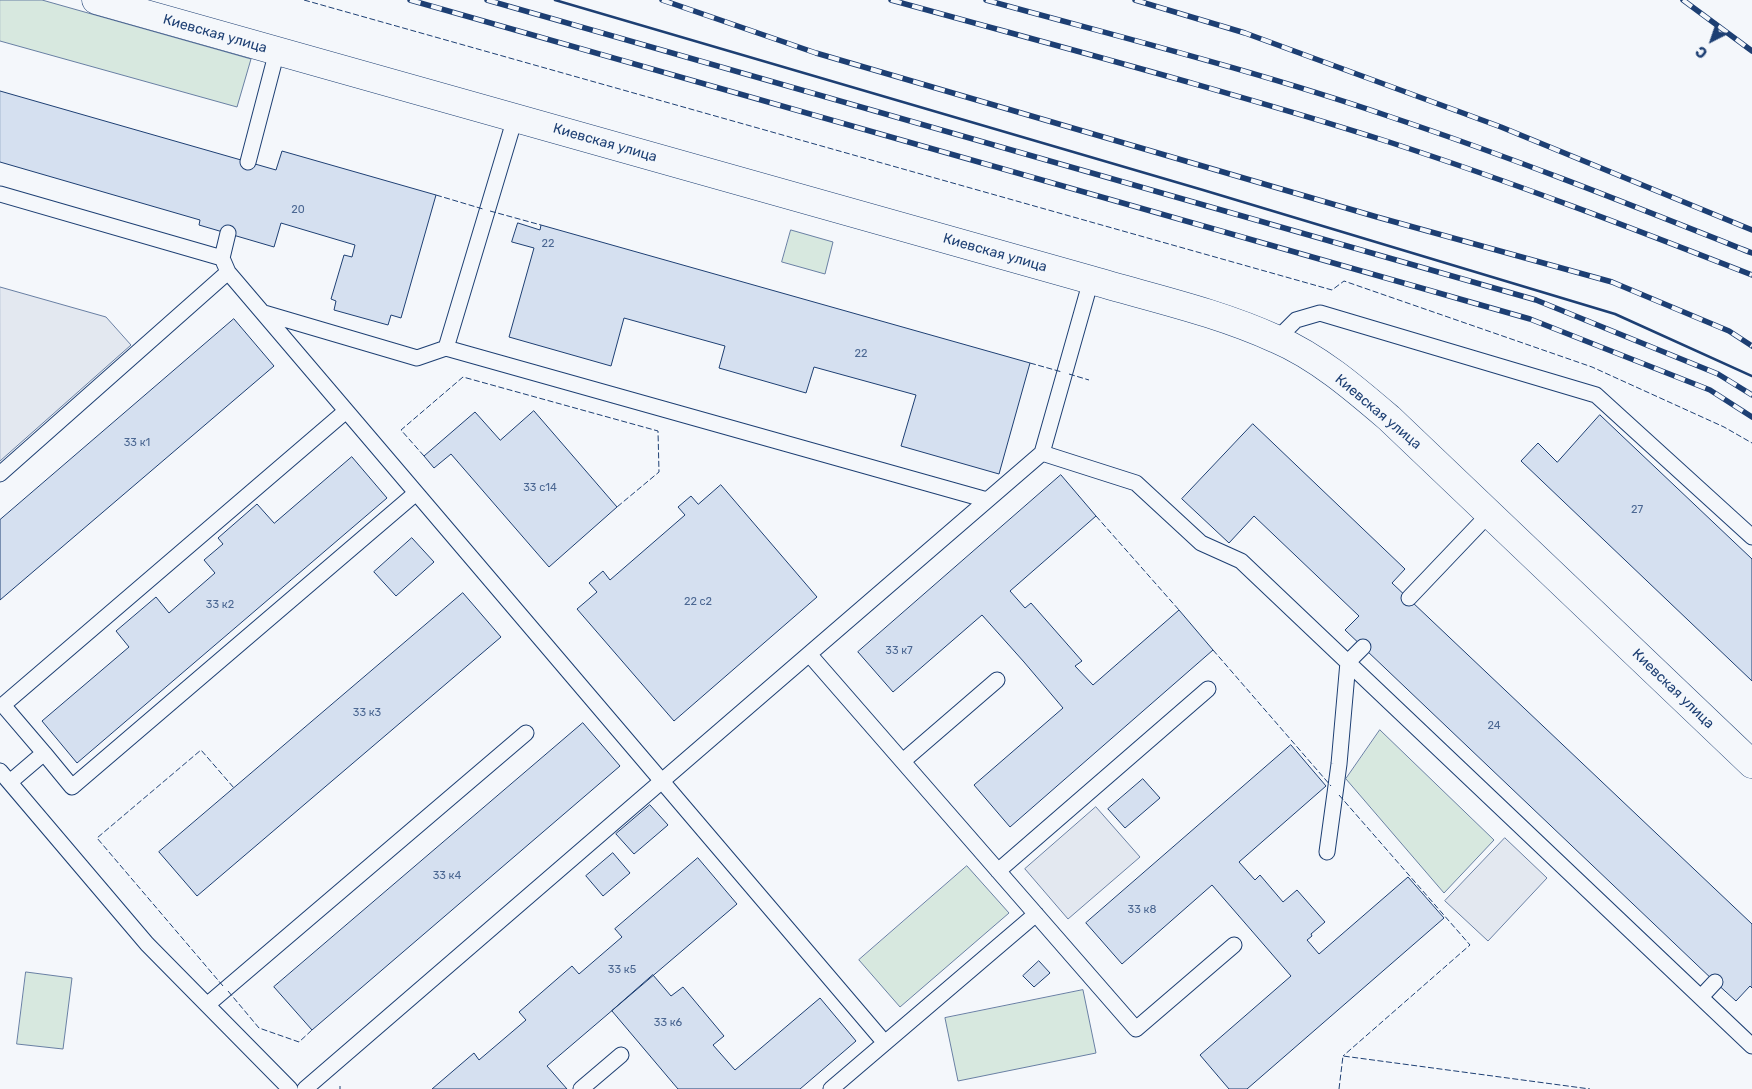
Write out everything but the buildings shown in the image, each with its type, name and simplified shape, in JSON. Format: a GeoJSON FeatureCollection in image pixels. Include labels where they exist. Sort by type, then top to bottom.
{"type":"FeatureCollection","features":[{"type":"Feature","properties":{"kind":"street","name":"Киевская улица"},"geometry":{"type":"LineString","coordinates":[[96,0],[1091,280],[1235,322],[1277,339],[1349,384],[1390,419],[1752,764]]}},
{"type":"Feature","properties":{"kind":"lane"},"geometry":{"type":"LineString","coordinates":[[248,162],[277,51]]}},
{"type":"Feature","properties":{"kind":"lane"},"geometry":{"type":"LineString","coordinates":[[446,348],[515,118]]}},
{"type":"Feature","properties":{"kind":"lane"},"geometry":{"type":"LineString","coordinates":[[0,194],[222,258]]}},
{"type":"Feature","properties":{"kind":"lane"},"geometry":{"type":"LineString","coordinates":[[228,233],[222,258],[228,272],[885,1043]]}},
{"type":"Feature","properties":{"kind":"lane"},"geometry":{"type":"LineString","coordinates":[[0,474],[228,272]]}},
{"type":"Feature","properties":{"kind":"lane"},"geometry":{"type":"LineString","coordinates":[[305,1089],[1042,453],[1091,280]]}},
{"type":"Feature","properties":{"kind":"lane"},"geometry":{"type":"LineString","coordinates":[[264,313],[417,358],[446,348],[987,500]]}},
{"type":"Feature","properties":{"kind":"lane"},"geometry":{"type":"LineString","coordinates":[[1277,339],[1296,320],[1320,313],[1596,394],[1752,538]]}},
{"type":"Feature","properties":{"kind":"lane"},"geometry":{"type":"LineString","coordinates":[[346,411],[3,705],[72,787],[416,493]]}},
{"type":"Feature","properties":{"kind":"lane"},"geometry":{"type":"LineString","coordinates":[[1042,453],[1136,482],[1202,543],[1241,561],[1752,1046]]}},
{"type":"Feature","properties":{"kind":"lane"},"geometry":{"type":"LineString","coordinates":[[1409,598],[1490,513]]}},
{"type":"Feature","properties":{"kind":"lane"},"geometry":{"type":"LineString","coordinates":[[1327,852],[1339,764],[1348,662],[1363,647]]}},
{"type":"Feature","properties":{"kind":"lane"},"geometry":{"type":"LineString","coordinates":[[809,654],[1136,1030],[1234,945]]}},
{"type":"Feature","properties":{"kind":"lane"},"geometry":{"type":"LineString","coordinates":[[903,762],[997,680]]}},
{"type":"Feature","properties":{"kind":"lane"},"geometry":{"type":"LineString","coordinates":[[998,871],[1208,689]]}},
{"type":"Feature","properties":{"kind":"lane"},"geometry":{"type":"LineString","coordinates":[[207,1005],[526,733]]}},
{"type":"Feature","properties":{"kind":"lane"},"geometry":{"type":"LineString","coordinates":[[44,753],[5,777],[147,944],[290,1089]]}},
{"type":"Feature","properties":{"kind":"lane"},"geometry":{"type":"LineString","coordinates":[[831,1089],[1036,914]]}},
{"type":"Feature","properties":{"kind":"lane"},"geometry":{"type":"LineString","coordinates":[[1701,997],[1715,982]]}},
{"type":"Feature","properties":{"kind":"lane"},"geometry":{"type":"LineString","coordinates":[[581,1089],[621,1055]]}},
{"type":"Feature","properties":{"kind":"shaded area"},"geometry":{"type":"Polygon","coordinates":[[[0,0],[42,0],[251,59],[237,107],[0,41],[0,0]]]}},
{"type":"Feature","properties":{"kind":"shaded area"},"geometry":{"type":"Polygon","coordinates":[[[791,230],[833,242],[825,274],[782,262],[791,230]]]}},
{"type":"Feature","properties":{"kind":"shaded area"},"geometry":{"type":"Polygon","coordinates":[[[0,287],[106,317],[131,345],[0,461],[0,287]]]}},
{"type":"Feature","properties":{"kind":"shaded area"},"geometry":{"type":"Polygon","coordinates":[[[1380,730],[1494,840],[1444,893],[1346,779],[1380,730]]]}},
{"type":"Feature","properties":{"kind":"shaded area"},"geometry":{"type":"Polygon","coordinates":[[[1096,807],[1140,857],[1068,919],[1025,869],[1096,807]]]}},
{"type":"Feature","properties":{"kind":"shaded area"},"geometry":{"type":"Polygon","coordinates":[[[1505,838],[1547,878],[1488,941],[1445,901],[1505,838]]]}},
{"type":"Feature","properties":{"kind":"shaded area"},"geometry":{"type":"Polygon","coordinates":[[[967,866],[1009,913],[900,1007],[859,960],[967,866]]]}},
{"type":"Feature","properties":{"kind":"shaded area"},"geometry":{"type":"Polygon","coordinates":[[[26,972],[72,978],[63,1049],[17,1044],[26,972]]]}},
{"type":"Feature","properties":{"kind":"shaded area"},"geometry":{"type":"Polygon","coordinates":[[[1083,990],[1096,1053],[958,1081],[945,1018],[1083,990]]]}},
{"type":"Feature","properties":{"kind":"railway"},"geometry":{"type":"LineString","coordinates":[[410,0],[1530,319],[1710,390],[1752,417]]}},
{"type":"Feature","properties":{"kind":"railway"},"geometry":{"type":"LineString","coordinates":[[487,0],[1536,300],[1718,374],[1752,395]]}},
{"type":"Feature","properties":{"kind":"railway"},"geometry":{"type":"LineString","coordinates":[[662,0],[816,53],[1377,217],[1612,282],[1729,331],[1752,346]]}},
{"type":"Feature","properties":{"kind":"railway"},"geometry":{"type":"LineString","coordinates":[[891,0],[1203,86],[1389,142],[1572,206],[1752,275]]}},
{"type":"Feature","properties":{"kind":"railway"},"geometry":{"type":"LineString","coordinates":[[986,0],[1238,69],[1388,116],[1616,199],[1752,253]]}},
{"type":"Feature","properties":{"kind":"railway"},"geometry":{"type":"LineString","coordinates":[[1135,0],[1245,33],[1501,127],[1752,230]]}},
{"type":"Feature","properties":{"kind":"railway"},"geometry":{"type":"LineString","coordinates":[[1683,0],[1752,51]]}},
{"type":"Feature","properties":{"kind":"fence"},"geometry":{"type":"LineString","coordinates":[[304,0],[1332,290],[1344,281],[1592,367],[1724,427],[1752,443]]}},
{"type":"Feature","properties":{"kind":"fence"},"geometry":{"type":"LineString","coordinates":[[436,195],[483,209]]}},
{"type":"Feature","properties":{"kind":"fence"},"geometry":{"type":"LineString","coordinates":[[490,211],[541,225]]}},
{"type":"Feature","properties":{"kind":"fence"},"geometry":{"type":"LineString","coordinates":[[1030,363],[1062,372]]}},
{"type":"Feature","properties":{"kind":"fence"},"geometry":{"type":"LineString","coordinates":[[1069,374],[1089,380]]}},
{"type":"Feature","properties":{"kind":"fence"},"geometry":{"type":"LineString","coordinates":[[424,456],[401,430],[463,377],[658,431],[659,472],[617,507]]}},
{"type":"Feature","properties":{"kind":"fence"},"geometry":{"type":"LineString","coordinates":[[1096,516],[1179,610]]}},
{"type":"Feature","properties":{"kind":"fence"},"geometry":{"type":"LineString","coordinates":[[1213,650],[1331,786]]}},
{"type":"Feature","properties":{"kind":"fence"},"geometry":{"type":"LineString","coordinates":[[223,986],[97,838],[201,750],[234,788]]}},
{"type":"Feature","properties":{"kind":"fence"},"geometry":{"type":"LineString","coordinates":[[1339,795],[1470,945],[1343,1056]]}},
{"type":"Feature","properties":{"kind":"fence"},"geometry":{"type":"LineString","coordinates":[[228,991],[259,1028],[299,1042],[312,1030]]}},
{"type":"Feature","properties":{"kind":"fence"},"geometry":{"type":"LineString","coordinates":[[1339,1089],[1343,1056],[1590,1089]]}},
{"type":"Feature","properties":{"kind":"wall"},"geometry":{"type":"LineString","coordinates":[[555,0],[1203,190],[1615,314],[1752,376]]}}]}
